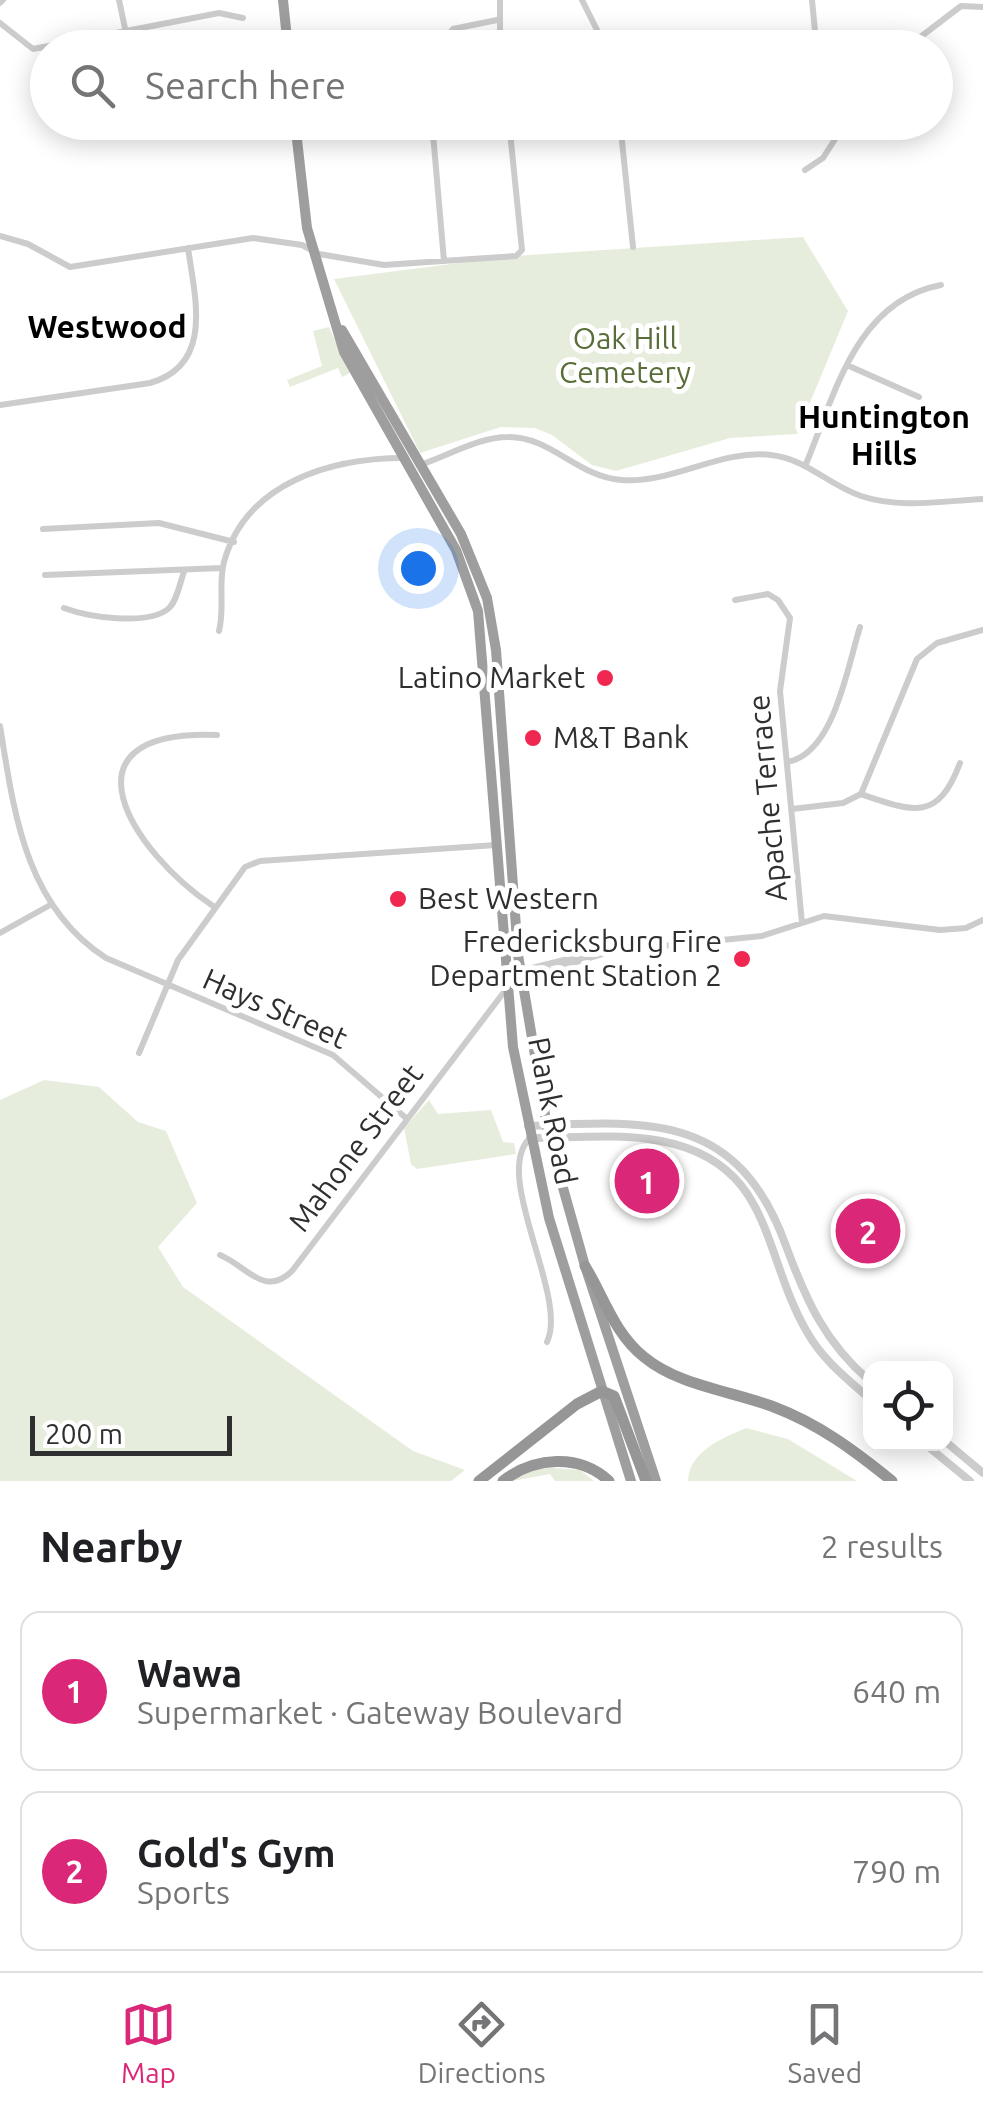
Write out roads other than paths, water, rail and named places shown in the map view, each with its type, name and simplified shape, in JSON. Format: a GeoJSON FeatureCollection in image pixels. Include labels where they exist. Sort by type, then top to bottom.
{"type":"FeatureCollection","features":[{"type":"Feature","properties":{"kind":"highway"},"geometry":{"type":"LineString","coordinates":[[283,0],[286,30]]}},
{"type":"Feature","properties":{"kind":"highway"},"geometry":{"type":"LineString","coordinates":[[297,140],[312,249],[334,319]]}},
{"type":"Feature","properties":{"kind":"highway","name":"Plank Road"},"geometry":{"type":"LineString","coordinates":[[334,319],[347,358],[461,561],[476,602],[492,759],[506,986],[529,1132],[552,1230],[631,1481]]}},
{"type":"Feature","properties":{"kind":"highway","name":"Plank Road"},"geometry":{"type":"LineString","coordinates":[[334,319],[467,546],[487,598],[496,650],[521,975],[549,1138],[585,1266],[656,1481]]}},
{"type":"Feature","properties":{"kind":"highway"},"geometry":{"type":"LineString","coordinates":[[492,759],[498,778],[505,781]]}},
{"type":"Feature","properties":{"kind":"highway"},"geometry":{"type":"LineString","coordinates":[[494,800],[507,816]]}},
{"type":"Feature","properties":{"kind":"highway"},"geometry":{"type":"LineString","coordinates":[[585,1266],[616,1326],[645,1358],[685,1378],[800,1418],[847,1445],[892,1481]]}},
{"type":"Feature","properties":{"kind":"highway"},"geometry":{"type":"LineString","coordinates":[[478,1481],[577,1404],[602,1391],[614,1396],[646,1481]]}},
{"type":"Feature","properties":{"kind":"highway"},"geometry":{"type":"LineString","coordinates":[[503,1481],[536,1464],[554,1461],[588,1467],[610,1481]]}},
{"type":"Feature","properties":{"kind":"street"},"geometry":{"type":"LineString","coordinates":[[118,0],[125,30]]}},
{"type":"Feature","properties":{"kind":"street"},"geometry":{"type":"LineString","coordinates":[[498,30],[500,0]]}},
{"type":"Feature","properties":{"kind":"street"},"geometry":{"type":"LineString","coordinates":[[582,0],[597,30]]}},
{"type":"Feature","properties":{"kind":"street"},"geometry":{"type":"LineString","coordinates":[[812,0],[815,30]]}},
{"type":"Feature","properties":{"kind":"street"},"geometry":{"type":"LineString","coordinates":[[930,30],[962,6],[983,7]]}},
{"type":"Feature","properties":{"kind":"street"},"geometry":{"type":"LineString","coordinates":[[140,30],[220,13],[243,18]]}},
{"type":"Feature","properties":{"kind":"street"},"geometry":{"type":"LineString","coordinates":[[453,30],[497,20]]}},
{"type":"Feature","properties":{"kind":"street"},"geometry":{"type":"LineString","coordinates":[[0,23],[30,47]]}},
{"type":"Feature","properties":{"kind":"street"},"geometry":{"type":"LineString","coordinates":[[434,140],[444,262]]}},
{"type":"Feature","properties":{"kind":"street"},"geometry":{"type":"LineString","coordinates":[[0,236],[28,244],[70,267],[252,238],[369,264],[516,256],[522,250],[511,140]]}},
{"type":"Feature","properties":{"kind":"street"},"geometry":{"type":"LineString","coordinates":[[622,140],[634,247]]}},
{"type":"Feature","properties":{"kind":"street"},"geometry":{"type":"LineString","coordinates":[[804,170],[823,158],[834,140]]}},
{"type":"Feature","properties":{"kind":"street"},"geometry":{"type":"LineString","coordinates":[[0,404],[150,383],[173,373],[187,358],[197,332],[188,248]]}},
{"type":"Feature","properties":{"kind":"street"},"geometry":{"type":"LineString","coordinates":[[806,464],[867,328],[884,309],[906,295],[941,285]]}},
{"type":"Feature","properties":{"kind":"street"},"geometry":{"type":"LineString","coordinates":[[850,366],[920,397]]}},
{"type":"Feature","properties":{"kind":"street"},"geometry":{"type":"LineString","coordinates":[[219,631],[223,568],[234,542],[256,511],[290,480],[343,464],[403,458],[421,465],[509,437],[534,442],[578,468],[617,480],[644,480],[746,456],[771,455],[806,464],[849,491],[878,500],[983,499]]}},
{"type":"Feature","properties":{"kind":"street"},"geometry":{"type":"LineString","coordinates":[[43,530],[159,523],[234,542]]}},
{"type":"Feature","properties":{"kind":"street"},"geometry":{"type":"LineString","coordinates":[[45,575],[223,568]]}},
{"type":"Feature","properties":{"kind":"street"},"geometry":{"type":"LineString","coordinates":[[64,608],[117,618],[163,611],[170,607],[184,572]]}},
{"type":"Feature","properties":{"kind":"street","name":"Apache Terrace"},"geometry":{"type":"LineString","coordinates":[[735,600],[768,594],[778,600],[790,618],[780,691],[802,922]]}},
{"type":"Feature","properties":{"kind":"street"},"geometry":{"type":"LineString","coordinates":[[787,762],[808,756],[823,738],[860,627]]}},
{"type":"Feature","properties":{"kind":"street"},"geometry":{"type":"LineString","coordinates":[[792,809],[843,803],[861,794],[917,658],[937,643],[983,630]]}},
{"type":"Feature","properties":{"kind":"street","name":"Hays Street"},"geometry":{"type":"LineString","coordinates":[[0,726],[18,831],[52,904],[93,950],[333,1054],[406,1118]]}},
{"type":"Feature","properties":{"kind":"street"},"geometry":{"type":"LineString","coordinates":[[213,906],[178,880],[141,839],[127,811],[122,776],[135,750],[152,740],[217,734]]}},
{"type":"Feature","properties":{"kind":"street"},"geometry":{"type":"LineString","coordinates":[[861,794],[904,808],[929,807],[946,795],[960,762]]}},
{"type":"Feature","properties":{"kind":"street"},"geometry":{"type":"LineString","coordinates":[[139,1053],[168,985],[213,906],[238,872],[260,861],[497,845]]}},
{"type":"Feature","properties":{"kind":"street"},"geometry":{"type":"LineString","coordinates":[[0,933],[52,904]]}},
{"type":"Feature","properties":{"kind":"street"},"geometry":{"type":"LineString","coordinates":[[521,975],[603,954],[751,938],[836,915],[940,930],[966,928],[983,920]]}},
{"type":"Feature","properties":{"kind":"street","name":"Mahone Street"},"geometry":{"type":"LineString","coordinates":[[220,1255],[264,1283],[286,1278],[506,986],[521,975]]}},
{"type":"Feature","properties":{"kind":"street"},"geometry":{"type":"LineString","coordinates":[[548,1342],[554,1320],[528,1224],[520,1152],[529,1132],[547,1125],[644,1124],[694,1138],[732,1159],[766,1197],[821,1328],[863,1374]]}},
{"type":"Feature","properties":{"kind":"street"},"geometry":{"type":"LineString","coordinates":[[529,1132],[549,1138],[663,1142],[700,1153],[725,1169],[760,1212],[797,1314],[812,1341],[863,1392]]}},
{"type":"Feature","properties":{"kind":"street"},"geometry":{"type":"LineString","coordinates":[[953,1448],[983,1473]]}},
{"type":"Feature","properties":{"kind":"street"},"geometry":{"type":"LineString","coordinates":[[934,1451],[970,1481]]}},
{"type":"Feature","properties":{"kind":"place","name":"Latino Market"},"geometry":{"type":"Point","coordinates":[605,678]}},
{"type":"Feature","properties":{"kind":"place","name":"M&T Bank"},"geometry":{"type":"Point","coordinates":[533,738]}},
{"type":"Feature","properties":{"kind":"place","name":"Best Western"},"geometry":{"type":"Point","coordinates":[398,899]}},
{"type":"Feature","properties":{"kind":"place","name":"Fredericksburg Fire Department Station 2"},"geometry":{"type":"Point","coordinates":[742,959]}},
{"type":"Feature","properties":{"kind":"place","name":"Wawa"},"geometry":{"type":"Point","coordinates":[647,1181]}},
{"type":"Feature","properties":{"kind":"place","name":"Gold's Gym"},"geometry":{"type":"Point","coordinates":[868,1231]}},
{"type":"Feature","properties":{"kind":"district","name":"Westwood"},"geometry":{"type":"Point","coordinates":[107,327]}},
{"type":"Feature","properties":{"kind":"district","name":"Huntington Hills"},"geometry":{"type":"Point","coordinates":[884,436]}},
{"type":"Feature","properties":{"kind":"park label","name":"Oak Hill Cemetery"},"geometry":{"type":"Point","coordinates":[625,356]}}]}
